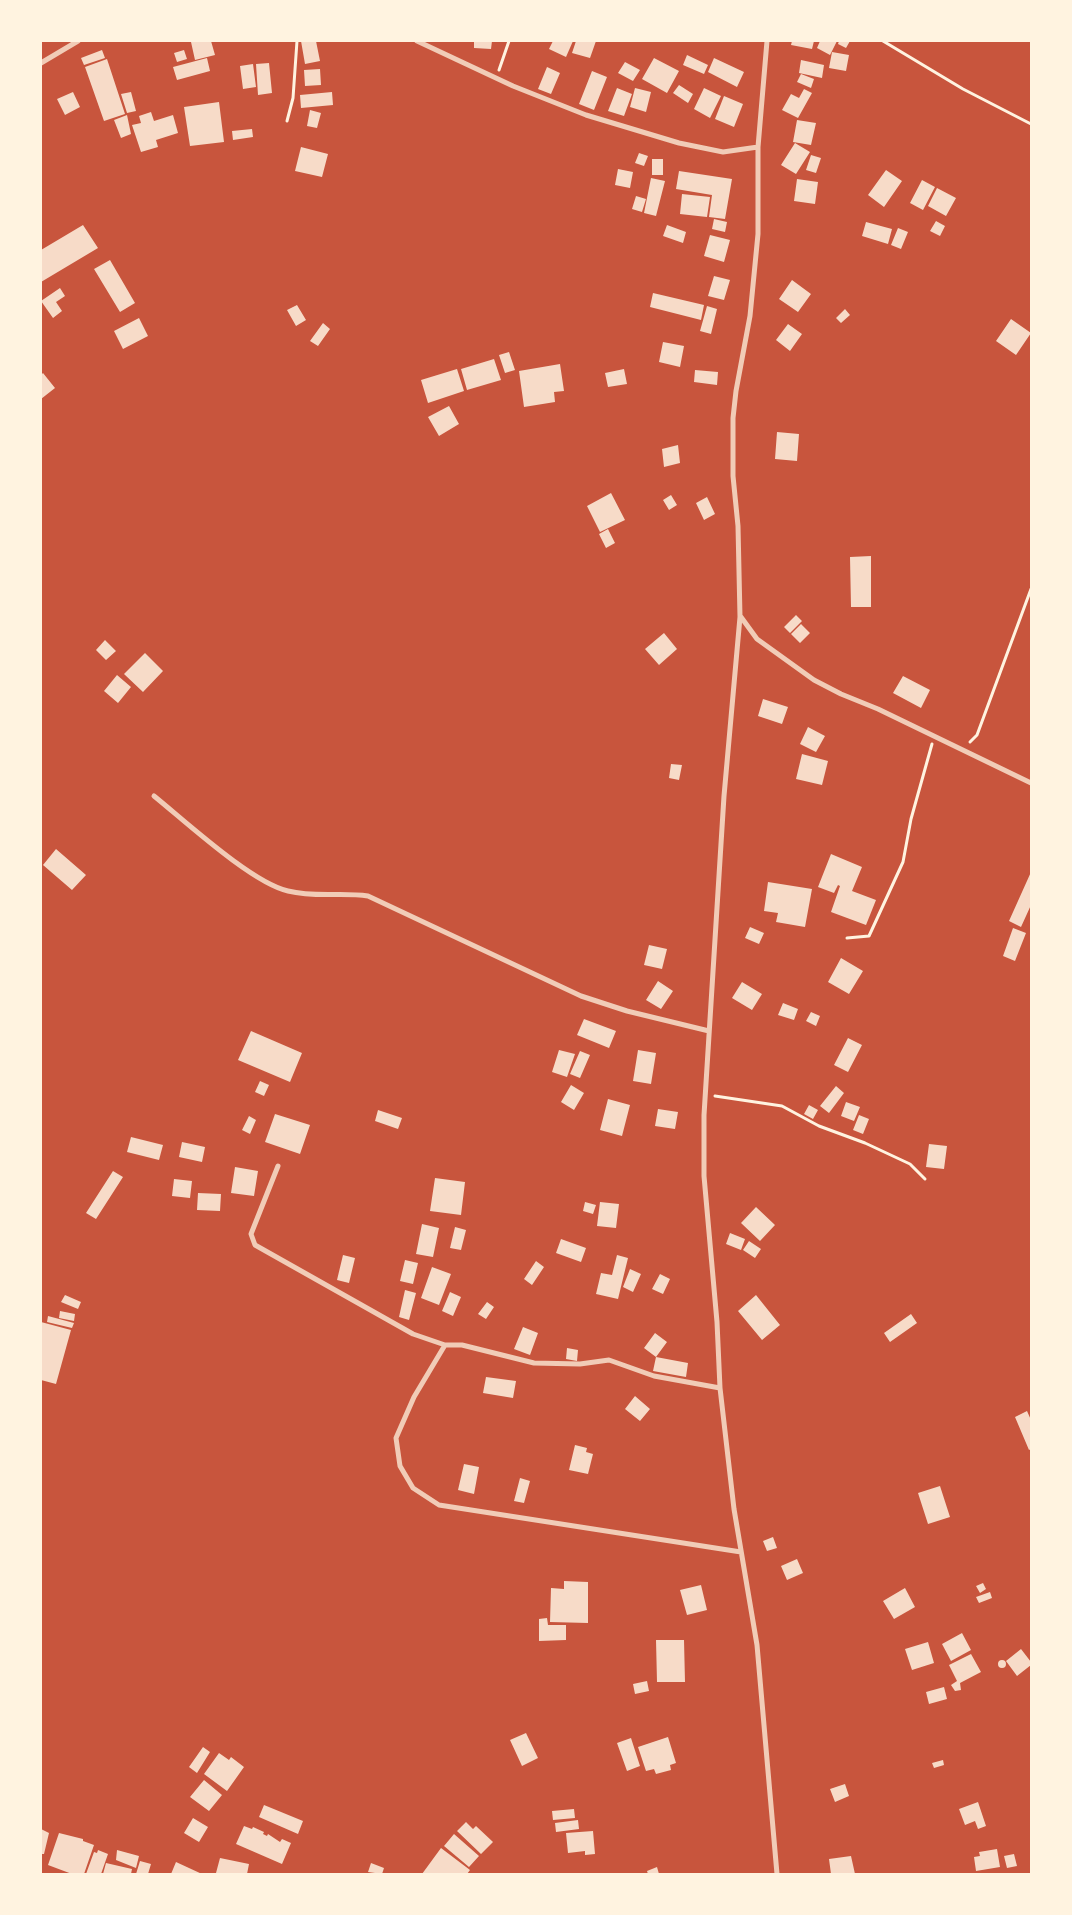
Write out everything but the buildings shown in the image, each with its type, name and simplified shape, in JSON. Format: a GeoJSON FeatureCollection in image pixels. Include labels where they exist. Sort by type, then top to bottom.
{"type":"FeatureCollection","features":[{"type":"Feature","properties":{"kind":"street"},"geometry":{"type":"LineString","coordinates":[[41,63],[78,41]]}},
{"type":"Feature","properties":{"kind":"street"},"geometry":{"type":"LineString","coordinates":[[417,41],[496,78],[586,115],[679,144],[723,152],[758,147]]}},
{"type":"Feature","properties":{"kind":"street"},"geometry":{"type":"LineString","coordinates":[[766,41],[758,147],[758,234],[750,316],[733,418],[733,476],[738,526],[740,617],[724,796],[717,936],[705,1094],[704,1176],[717,1322],[720,1388],[741,1552],[757,1644],[777,1874]]}},
{"type":"Feature","properties":{"kind":"street"},"geometry":{"type":"LineString","coordinates":[[740,617],[757,639],[814,680],[1031,782]]}},
{"type":"Feature","properties":{"kind":"street"},"geometry":{"type":"LineString","coordinates":[[154,796],[252,873],[272,886],[306,894],[328,896],[350,893],[368,896],[581,996],[626,1011],[709,1031]]}},
{"type":"Feature","properties":{"kind":"street"},"geometry":{"type":"LineString","coordinates":[[278,1166],[251,1234],[255,1245],[413,1334],[445,1345],[462,1345],[534,1363],[580,1364],[609,1360],[654,1376],[720,1388]]}},
{"type":"Feature","properties":{"kind":"street"},"geometry":{"type":"LineString","coordinates":[[445,1345],[414,1397],[396,1438],[400,1466],[413,1488],[439,1505],[741,1552]]}},
{"type":"Feature","properties":{"kind":"path"},"geometry":{"type":"LineString","coordinates":[[287,121],[293,98],[297,41]]}},
{"type":"Feature","properties":{"kind":"path"},"geometry":{"type":"LineString","coordinates":[[496,78],[509,41]]}},
{"type":"Feature","properties":{"kind":"path"},"geometry":{"type":"LineString","coordinates":[[884,41],[963,89],[1031,124]]}},
{"type":"Feature","properties":{"kind":"path"},"geometry":{"type":"LineString","coordinates":[[962,749],[977,735],[1031,589]]}},
{"type":"Feature","properties":{"kind":"path"},"geometry":{"type":"LineString","coordinates":[[846,938],[870,936],[885,905],[903,862],[911,819],[934,736]]}},
{"type":"Feature","properties":{"kind":"path"},"geometry":{"type":"LineString","coordinates":[[705,1094],[782,1106],[819,1126],[910,1164],[925,1179]]}}]}
